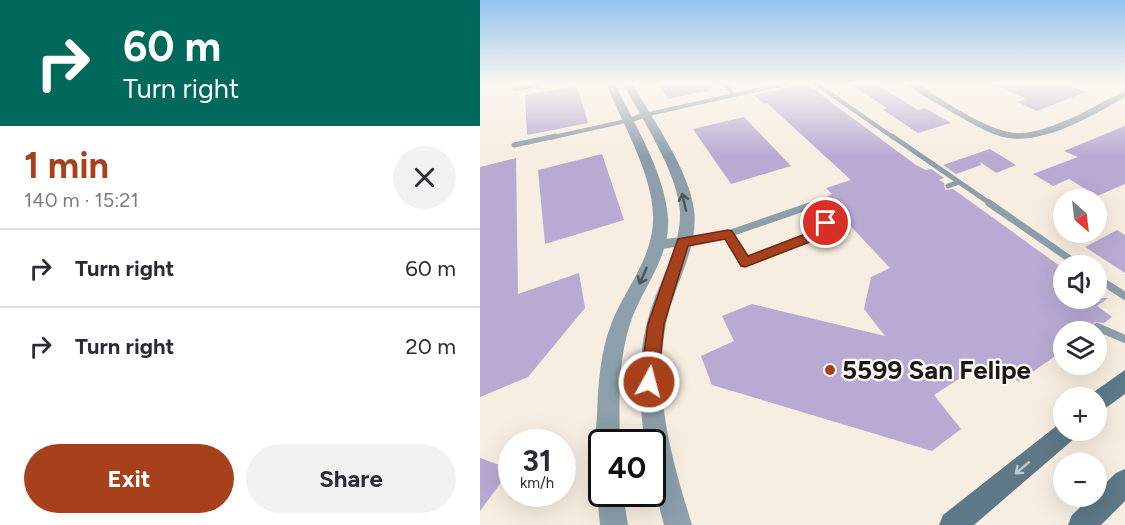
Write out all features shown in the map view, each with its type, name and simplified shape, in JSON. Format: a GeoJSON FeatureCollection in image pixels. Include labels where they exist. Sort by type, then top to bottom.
{"type":"FeatureCollection","features":[{"type":"Feature","properties":{"kind":"main road"},"geometry":{"type":"LineString","coordinates":[[1107,396],[1125,380]]}},
{"type":"Feature","properties":{"kind":"main road"},"geometry":{"type":"LineString","coordinates":[[953,525],[1053,441]]}},
{"type":"Feature","properties":{"kind":"main road"},"geometry":{"type":"LineString","coordinates":[[1082,525],[1125,482]]}},
{"type":"Feature","properties":{"kind":"street"},"geometry":{"type":"LineString","coordinates":[[608,429],[609,394],[620,326],[656,245],[661,220],[657,193],[620,108]]}},
{"type":"Feature","properties":{"kind":"street"},"geometry":{"type":"LineString","coordinates":[[640,108],[681,187],[687,210],[682,242],[656,324],[649,382],[659,461],[678,525]]}},
{"type":"Feature","properties":{"kind":"street"},"geometry":{"type":"LineString","coordinates":[[953,108],[998,131],[1016,135],[1042,130],[1075,119],[1098,108]]}},
{"type":"Feature","properties":{"kind":"street"},"geometry":{"type":"LineString","coordinates":[[626,121],[644,115]]}},
{"type":"Feature","properties":{"kind":"street"},"geometry":{"type":"LineString","coordinates":[[656,245],[682,242]]}},
{"type":"Feature","properties":{"kind":"street"},"geometry":{"type":"LineString","coordinates":[[612,507],[614,525]]}},
{"type":"Feature","properties":{"kind":"lane"},"geometry":{"type":"LineString","coordinates":[[644,115],[678,108]]}},
{"type":"Feature","properties":{"kind":"lane"},"geometry":{"type":"LineString","coordinates":[[849,108],[1064,255]]}},
{"type":"Feature","properties":{"kind":"lane"},"geometry":{"type":"LineString","coordinates":[[514,145],[626,121]]}},
{"type":"Feature","properties":{"kind":"lane"},"geometry":{"type":"LineString","coordinates":[[948,186],[958,182]]}},
{"type":"Feature","properties":{"kind":"lane"},"geometry":{"type":"LineString","coordinates":[[682,242],[728,234],[826,200]]}},
{"type":"Feature","properties":{"kind":"lane"},"geometry":{"type":"LineString","coordinates":[[728,234],[745,262],[827,228],[826,223],[812,205]]}},
{"type":"Feature","properties":{"kind":"lane"},"geometry":{"type":"LineString","coordinates":[[1107,284],[1125,296]]}},
{"type":"Feature","properties":{"kind":"lane"},"geometry":{"type":"LineString","coordinates":[[1107,331],[1125,339]]}},
{"type":"Feature","properties":{"kind":"building"},"geometry":{"type":"Polygon","coordinates":[[[526,108],[583,108],[588,123],[527,135],[526,108]]]}},
{"type":"Feature","properties":{"kind":"building"},"geometry":{"type":"Polygon","coordinates":[[[772,108],[838,108],[916,165],[926,170],[931,169],[944,178],[939,180],[944,183],[945,190],[953,189],[1053,261],[1053,309],[1101,309],[1112,317],[1107,321],[1053,321],[1053,358],[1018,382],[1004,367],[992,375],[982,364],[934,395],[961,429],[932,451],[712,385],[701,356],[734,341],[722,316],[752,304],[885,336],[864,309],[871,277],[890,268],[829,203],[828,196],[832,194],[826,188],[851,180],[772,108]]]}},
{"type":"Feature","properties":{"kind":"building"},"geometry":{"type":"Polygon","coordinates":[[[914,108],[918,110],[925,108],[951,123],[918,133],[882,109],[914,108]]]}},
{"type":"Feature","properties":{"kind":"building"},"geometry":{"type":"Polygon","coordinates":[[[1029,108],[1046,108],[1037,111],[1029,108]]]}},
{"type":"Feature","properties":{"kind":"building"},"geometry":{"type":"Polygon","coordinates":[[[744,117],[791,166],[731,184],[693,129],[744,117]]]}},
{"type":"Feature","properties":{"kind":"building"},"geometry":{"type":"Polygon","coordinates":[[[1125,126],[1125,184],[1107,192],[1107,189],[1085,189],[1069,179],[1053,186],[1033,174],[1078,157],[1064,151],[1125,126]]]}},
{"type":"Feature","properties":{"kind":"building"},"geometry":{"type":"Polygon","coordinates":[[[990,149],[1016,165],[996,173],[980,162],[981,165],[956,174],[943,165],[990,149]]]}},
{"type":"Feature","properties":{"kind":"building"},"geometry":{"type":"Polygon","coordinates":[[[602,154],[624,220],[545,244],[538,170],[602,154]]]}},
{"type":"Feature","properties":{"kind":"building"},"geometry":{"type":"Polygon","coordinates":[[[516,158],[518,294],[579,273],[585,308],[528,377],[480,397],[480,167],[516,158]]]}},
{"type":"Feature","properties":{"kind":"building"},"geometry":{"type":"Polygon","coordinates":[[[1117,230],[1125,235],[1125,273],[1107,261],[1107,255],[1097,255],[1085,247],[1093,243],[1107,243],[1107,235],[1117,230]]]}},
{"type":"Feature","properties":{"kind":"building"},"geometry":{"type":"Polygon","coordinates":[[[480,458],[498,464],[498,487],[480,511],[480,458]]]}},
{"type":"Feature","properties":{"kind":"place","name":"5599 San Felipe"},"geometry":{"type":"Point","coordinates":[830,370]}},
{"type":"Feature","properties":{"kind":"route"},"geometry":{"type":"LineString","coordinates":[[649,382],[656,324],[682,242],[728,234],[745,262],[820,233],[827,228],[826,223]]}}]}
